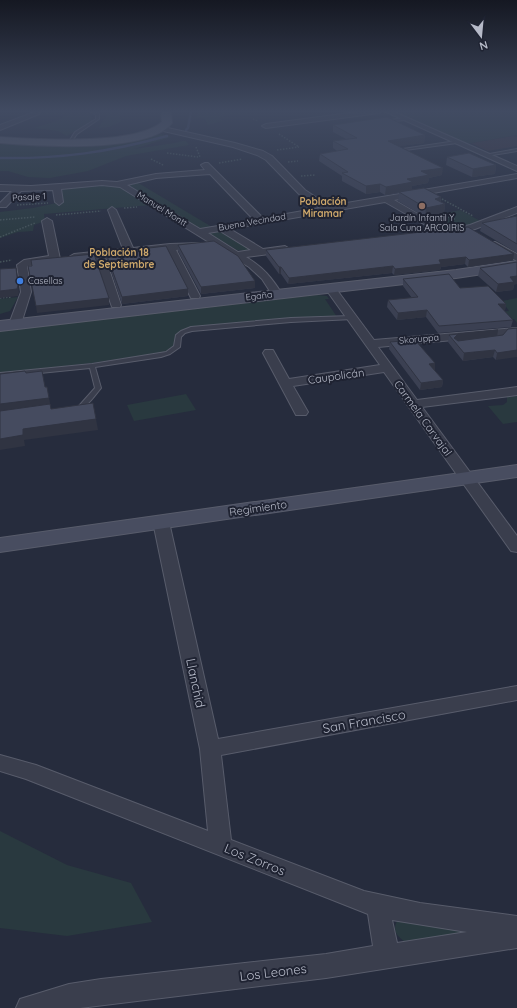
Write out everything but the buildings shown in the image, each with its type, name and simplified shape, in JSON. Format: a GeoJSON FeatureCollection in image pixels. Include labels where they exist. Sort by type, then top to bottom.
{"type":"FeatureCollection","features":[{"type":"Feature","properties":{"kind":"main road","name":"Egaña"},"geometry":{"type":"LineString","coordinates":[[7,325],[463,273],[517,265]]}},
{"type":"Feature","properties":{"kind":"main road","name":"Regimiento"},"geometry":{"type":"LineString","coordinates":[[0,545],[517,471]]}},
{"type":"Feature","properties":{"kind":"street"},"geometry":{"type":"LineString","coordinates":[[268,158],[298,188],[326,209]]}},
{"type":"Feature","properties":{"kind":"street"},"geometry":{"type":"LineString","coordinates":[[491,158],[517,169]]}},
{"type":"Feature","properties":{"kind":"street"},"geometry":{"type":"LineString","coordinates":[[202,160],[211,172],[261,221]]}},
{"type":"Feature","properties":{"kind":"street"},"geometry":{"type":"LineString","coordinates":[[119,184],[156,176],[211,172]]}},
{"type":"Feature","properties":{"kind":"street","name":"Buena Vecindad"},"geometry":{"type":"LineString","coordinates":[[199,232],[517,176]]}},
{"type":"Feature","properties":{"kind":"street","name":"Manuel Montt"},"geometry":{"type":"LineString","coordinates":[[0,188],[18,189],[57,187],[97,183],[119,184],[126,186],[259,270],[273,285],[277,294]]}},
{"type":"Feature","properties":{"kind":"street"},"geometry":{"type":"LineString","coordinates":[[57,187],[59,202]]}},
{"type":"Feature","properties":{"kind":"street"},"geometry":{"type":"LineString","coordinates":[[3,205],[18,189]]}},
{"type":"Feature","properties":{"kind":"street"},"geometry":{"type":"LineString","coordinates":[[386,199],[443,232]]}},
{"type":"Feature","properties":{"kind":"street"},"geometry":{"type":"LineString","coordinates":[[112,210],[128,251]]}},
{"type":"Feature","properties":{"kind":"street"},"geometry":{"type":"LineString","coordinates":[[429,234],[467,228],[486,223],[517,210]]}},
{"type":"Feature","properties":{"kind":"street"},"geometry":{"type":"LineString","coordinates":[[43,221],[55,259]]}},
{"type":"Feature","properties":{"kind":"street"},"geometry":{"type":"LineString","coordinates":[[222,228],[261,252]]}},
{"type":"Feature","properties":{"kind":"street"},"geometry":{"type":"LineString","coordinates":[[467,228],[517,258]]}},
{"type":"Feature","properties":{"kind":"street"},"geometry":{"type":"LineString","coordinates":[[7,325],[26,292],[22,265],[32,261],[217,243]]}},
{"type":"Feature","properties":{"kind":"street"},"geometry":{"type":"LineString","coordinates":[[170,247],[195,296]]}},
{"type":"Feature","properties":{"kind":"street"},"geometry":{"type":"LineString","coordinates":[[237,255],[292,248]]}},
{"type":"Feature","properties":{"kind":"street"},"geometry":{"type":"LineString","coordinates":[[99,254],[116,305]]}},
{"type":"Feature","properties":{"kind":"street","name":"Carmela Carvajal"},"geometry":{"type":"LineString","coordinates":[[330,288],[517,547]]}},
{"type":"Feature","properties":{"kind":"street","name":"Skoruppa"},"geometry":{"type":"LineString","coordinates":[[370,344],[501,335],[517,331]]}},
{"type":"Feature","properties":{"kind":"street"},"geometry":{"type":"LineString","coordinates":[[269,353],[301,412]]}},
{"type":"Feature","properties":{"kind":"street","name":"Caupolicán"},"geometry":{"type":"LineString","coordinates":[[285,383],[387,368]]}},
{"type":"Feature","properties":{"kind":"street"},"geometry":{"type":"LineString","coordinates":[[413,404],[517,391]]}},
{"type":"Feature","properties":{"kind":"street","name":"Llanchid"},"geometry":{"type":"LineString","coordinates":[[161,522],[210,749],[221,845]]}},
{"type":"Feature","properties":{"kind":"street","name":"San Francisco"},"geometry":{"type":"LineString","coordinates":[[210,749],[517,694]]}},
{"type":"Feature","properties":{"kind":"street","name":"Los Zorros"},"geometry":{"type":"LineString","coordinates":[[0,763],[29,771],[364,902],[378,906],[517,927]]}},
{"type":"Feature","properties":{"kind":"street"},"geometry":{"type":"LineString","coordinates":[[378,906],[387,956]]}},
{"type":"Feature","properties":{"kind":"street","name":"Los Leones"},"geometry":{"type":"LineString","coordinates":[[29,1008],[69,997],[101,992],[274,972],[517,936]]}},
{"type":"Feature","properties":{"kind":"lane"},"geometry":{"type":"LineString","coordinates":[[0,375],[92,366],[168,353],[178,347],[178,338],[180,333],[191,329],[291,320],[334,320],[351,318]]}},
{"type":"Feature","properties":{"kind":"lane"},"geometry":{"type":"LineString","coordinates":[[66,410],[80,408],[98,388],[92,366]]}},
{"type":"Feature","properties":{"kind":"path"},"geometry":{"type":"LineString","coordinates":[[192,158],[202,160]]}},
{"type":"Feature","properties":{"kind":"path"},"geometry":{"type":"LineString","coordinates":[[306,176],[315,175]]}},
{"type":"Feature","properties":{"kind":"path"},"geometry":{"type":"LineString","coordinates":[[428,192],[486,223]]}},
{"type":"Feature","properties":{"kind":"path","name":"Pasaje 1"},"geometry":{"type":"LineString","coordinates":[[3,205],[59,202]]}},
{"type":"Feature","properties":{"kind":"path"},"geometry":{"type":"LineString","coordinates":[[0,220],[35,217]]}},
{"type":"Feature","properties":{"kind":"path"},"geometry":{"type":"LineString","coordinates":[[0,237],[43,221]]}},
{"type":"Feature","properties":{"kind":"shaded area"},"geometry":{"type":"Polygon","coordinates":[[[0,158],[121,158],[88,171],[50,178],[28,177],[8,171],[0,171],[0,158]]]}},
{"type":"Feature","properties":{"kind":"shaded area"},"geometry":{"type":"Polygon","coordinates":[[[135,181],[212,227],[200,229],[126,184],[135,181]]]}},
{"type":"Feature","properties":{"kind":"shaded area"},"geometry":{"type":"Polygon","coordinates":[[[103,184],[121,187],[151,205],[44,214],[45,221],[34,225],[33,231],[18,232],[0,238],[0,212],[33,208],[61,202],[61,188],[103,184]]]}},
{"type":"Feature","properties":{"kind":"shaded area"},"geometry":{"type":"Polygon","coordinates":[[[460,210],[482,222],[443,231],[421,218],[460,210]]]}},
{"type":"Feature","properties":{"kind":"shaded area"},"geometry":{"type":"Polygon","coordinates":[[[221,231],[252,251],[237,250],[208,233],[221,231]]]}},
{"type":"Feature","properties":{"kind":"shaded area"},"geometry":{"type":"Polygon","coordinates":[[[317,295],[327,296],[329,299],[325,299],[337,317],[296,317],[188,328],[178,333],[173,347],[165,352],[92,363],[0,373],[0,331],[317,295]]]}},
{"type":"Feature","properties":{"kind":"shaded area"},"geometry":{"type":"Polygon","coordinates":[[[18,297],[10,311],[0,314],[0,299],[18,297]]]}},
{"type":"Feature","properties":{"kind":"shaded area"},"geometry":{"type":"Polygon","coordinates":[[[517,298],[517,323],[514,319],[494,320],[473,315],[509,311],[502,301],[517,298]]]}},
{"type":"Feature","properties":{"kind":"shaded area"},"geometry":{"type":"Polygon","coordinates":[[[186,394],[196,410],[134,421],[127,405],[186,394]]]}},
{"type":"Feature","properties":{"kind":"shaded area"},"geometry":{"type":"Polygon","coordinates":[[[517,396],[517,422],[503,424],[488,406],[503,405],[507,402],[507,397],[517,396]]]}},
{"type":"Feature","properties":{"kind":"shaded area"},"geometry":{"type":"Polygon","coordinates":[[[0,831],[67,865],[131,883],[152,922],[67,936],[0,928],[0,831]]]}},
{"type":"Feature","properties":{"kind":"shaded area"},"geometry":{"type":"Polygon","coordinates":[[[402,919],[462,930],[463,932],[460,934],[405,942],[395,930],[397,921],[402,919]]]}},
{"type":"Feature","properties":{"kind":"place","name":"Jardín Infantil Y Sala Cuna ARCOIRIS"},"geometry":{"type":"Point","coordinates":[422,206]}},
{"type":"Feature","properties":{"kind":"place","name":"Casellas"},"geometry":{"type":"Point","coordinates":[20,281]}},
{"type":"Feature","properties":{"kind":"district","name":"Población Miramar"},"geometry":{"type":"Point","coordinates":[323,206]}},
{"type":"Feature","properties":{"kind":"district","name":"Población 18 de Septiembre"},"geometry":{"type":"Point","coordinates":[119,258]}}]}
